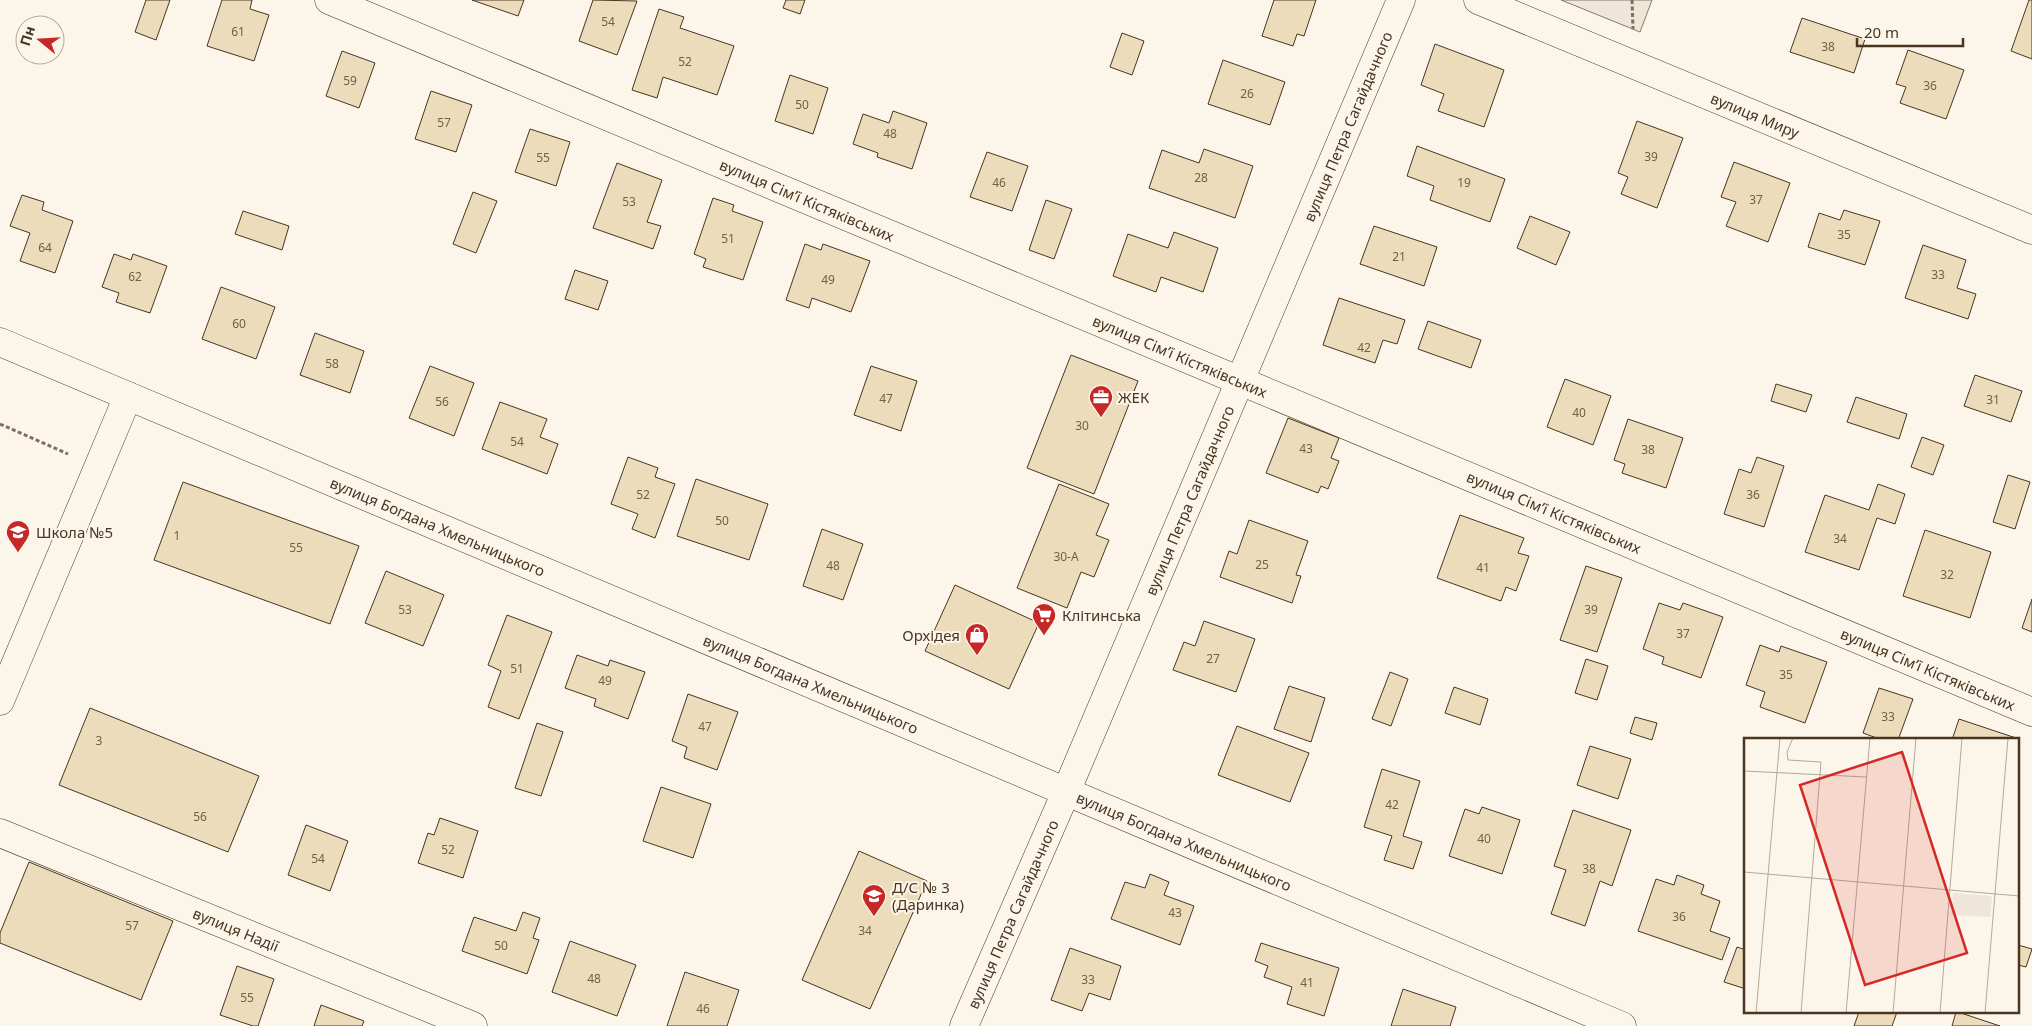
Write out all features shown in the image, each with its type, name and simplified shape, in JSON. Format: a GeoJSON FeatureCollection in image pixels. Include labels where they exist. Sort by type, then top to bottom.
{"type":"FeatureCollection","features":[{"type":"Feature","properties":{"kind":"street","name":"вулиця Сімʼї Кістяківських"},"geometry":{"type":"LineString","coordinates":[[329,0],[2032,712]]}},
{"type":"Feature","properties":{"kind":"street","name":"вулиця Петра Сагайдачного"},"geometry":{"type":"LineString","coordinates":[[964,1026],[1066,792],[1238,380],[1401,0]]}},
{"type":"Feature","properties":{"kind":"street","name":"вулиця Миру"},"geometry":{"type":"LineString","coordinates":[[1478,0],[2032,230]]}},
{"type":"Feature","properties":{"kind":"street","name":"вулиця Богдана Хмельницького"},"geometry":{"type":"LineString","coordinates":[[0,342],[1622,1026]]}},
{"type":"Feature","properties":{"kind":"street"},"geometry":{"type":"LineString","coordinates":[[0,701],[128,396]]}},
{"type":"Feature","properties":{"kind":"street","name":"вулиця Надії"},"geometry":{"type":"LineString","coordinates":[[0,832],[473,1026]]}},
{"type":"Feature","properties":{"kind":"path"},"geometry":{"type":"LineString","coordinates":[[0,424],[97,466]]}},
{"type":"Feature","properties":{"kind":"shaded area"},"geometry":{"type":"Polygon","coordinates":[[[1561,0],[1652,0],[1640,32],[1561,0]]]}},
{"type":"Feature","properties":{"kind":"building"},"geometry":{"type":"Polygon","coordinates":[[[146,0],[170,0],[156,40],[135,32],[146,0]]]}},
{"type":"Feature","properties":{"kind":"building"},"geometry":{"type":"Polygon","coordinates":[[[222,0],[252,0],[250,9],[269,15],[254,61],[207,46],[222,0]]]}},
{"type":"Feature","properties":{"kind":"building"},"geometry":{"type":"Polygon","coordinates":[[[472,0],[524,0],[518,16],[472,0]]]}},
{"type":"Feature","properties":{"kind":"building"},"geometry":{"type":"Polygon","coordinates":[[[593,0],[637,1],[617,55],[579,41],[593,0]]]}},
{"type":"Feature","properties":{"kind":"building"},"geometry":{"type":"Polygon","coordinates":[[[786,0],[805,0],[800,14],[783,8],[786,0]]]}},
{"type":"Feature","properties":{"kind":"building"},"geometry":{"type":"Polygon","coordinates":[[[1274,0],[1316,0],[1304,36],[1297,34],[1293,46],[1262,36],[1274,0]]]}},
{"type":"Feature","properties":{"kind":"building"},"geometry":{"type":"Polygon","coordinates":[[[2029,0],[2032,0],[2032,59],[2011,51],[2029,0]]]}},
{"type":"Feature","properties":{"kind":"building"},"geometry":{"type":"Polygon","coordinates":[[[659,9],[684,17],[680,28],[734,46],[717,95],[663,77],[657,98],[632,90],[659,9]]]}},
{"type":"Feature","properties":{"kind":"building"},"geometry":{"type":"Polygon","coordinates":[[[1802,18],[1865,39],[1854,73],[1790,52],[1802,18]]]}},
{"type":"Feature","properties":{"kind":"building"},"geometry":{"type":"Polygon","coordinates":[[[1122,33],[1144,41],[1132,75],[1110,67],[1122,33]]]}},
{"type":"Feature","properties":{"kind":"building"},"geometry":{"type":"Polygon","coordinates":[[[1435,44],[1504,70],[1484,127],[1438,111],[1444,94],[1421,85],[1435,44]]]}},
{"type":"Feature","properties":{"kind":"building"},"geometry":{"type":"Polygon","coordinates":[[[1908,50],[1964,70],[1946,119],[1900,103],[1906,87],[1896,84],[1908,50]]]}},
{"type":"Feature","properties":{"kind":"building"},"geometry":{"type":"Polygon","coordinates":[[[342,51],[375,63],[359,108],[326,96],[342,51]]]}},
{"type":"Feature","properties":{"kind":"building"},"geometry":{"type":"Polygon","coordinates":[[[1223,60],[1285,82],[1270,125],[1208,104],[1223,60]]]}},
{"type":"Feature","properties":{"kind":"building"},"geometry":{"type":"Polygon","coordinates":[[[790,75],[828,88],[813,134],[775,121],[790,75]]]}},
{"type":"Feature","properties":{"kind":"building"},"geometry":{"type":"Polygon","coordinates":[[[431,91],[472,105],[456,152],[415,139],[431,91]]]}},
{"type":"Feature","properties":{"kind":"building"},"geometry":{"type":"Polygon","coordinates":[[[893,111],[927,123],[912,169],[877,157],[878,153],[853,144],[863,114],[889,123],[893,111]]]}},
{"type":"Feature","properties":{"kind":"building"},"geometry":{"type":"Polygon","coordinates":[[[1637,121],[1683,138],[1657,208],[1621,194],[1628,177],[1618,173],[1637,121]]]}},
{"type":"Feature","properties":{"kind":"building"},"geometry":{"type":"Polygon","coordinates":[[[530,129],[570,142],[556,186],[515,172],[530,129]]]}},
{"type":"Feature","properties":{"kind":"building"},"geometry":{"type":"Polygon","coordinates":[[[1417,146],[1505,179],[1490,222],[1430,200],[1434,186],[1407,176],[1417,146]]]}},
{"type":"Feature","properties":{"kind":"building"},"geometry":{"type":"Polygon","coordinates":[[[1204,149],[1253,166],[1235,218],[1149,188],[1162,150],[1199,163],[1204,149]]]}},
{"type":"Feature","properties":{"kind":"building"},"geometry":{"type":"Polygon","coordinates":[[[987,152],[1028,166],[1012,211],[970,197],[987,152]]]}},
{"type":"Feature","properties":{"kind":"building"},"geometry":{"type":"Polygon","coordinates":[[[1734,162],[1790,183],[1768,242],[1726,226],[1736,202],[1721,197],[1734,162]]]}},
{"type":"Feature","properties":{"kind":"building"},"geometry":{"type":"Polygon","coordinates":[[[617,163],[662,180],[647,222],[661,226],[653,249],[593,228],[617,163]]]}},
{"type":"Feature","properties":{"kind":"building"},"geometry":{"type":"Polygon","coordinates":[[[473,192],[497,201],[476,253],[453,244],[473,192]]]}},
{"type":"Feature","properties":{"kind":"building"},"geometry":{"type":"Polygon","coordinates":[[[22,195],[44,202],[42,210],[73,221],[55,273],[20,261],[30,233],[10,226],[22,195]]]}},
{"type":"Feature","properties":{"kind":"building"},"geometry":{"type":"Polygon","coordinates":[[[713,198],[734,205],[732,211],[763,222],[743,280],[703,267],[706,259],[694,254],[713,198]]]}},
{"type":"Feature","properties":{"kind":"building"},"geometry":{"type":"Polygon","coordinates":[[[1046,200],[1072,209],[1054,259],[1029,250],[1046,200]]]}},
{"type":"Feature","properties":{"kind":"building"},"geometry":{"type":"Polygon","coordinates":[[[1844,210],[1880,221],[1865,265],[1808,247],[1819,213],[1840,220],[1844,210]]]}},
{"type":"Feature","properties":{"kind":"building"},"geometry":{"type":"Polygon","coordinates":[[[243,211],[289,226],[282,250],[235,234],[243,211]]]}},
{"type":"Feature","properties":{"kind":"building"},"geometry":{"type":"Polygon","coordinates":[[[1530,216],[1570,232],[1556,265],[1517,248],[1530,216]]]}},
{"type":"Feature","properties":{"kind":"building"},"geometry":{"type":"Polygon","coordinates":[[[1374,226],[1437,247],[1424,286],[1360,264],[1374,226]]]}},
{"type":"Feature","properties":{"kind":"building"},"geometry":{"type":"Polygon","coordinates":[[[1174,232],[1218,248],[1203,292],[1161,277],[1156,292],[1113,276],[1128,234],[1168,248],[1174,232]]]}},
{"type":"Feature","properties":{"kind":"building"},"geometry":{"type":"Polygon","coordinates":[[[805,244],[821,250],[823,244],[870,261],[851,312],[812,298],[809,308],[786,300],[805,244]]]}},
{"type":"Feature","properties":{"kind":"building"},"geometry":{"type":"Polygon","coordinates":[[[1923,245],[1966,260],[1957,288],[1976,294],[1968,319],[1905,298],[1923,245]]]}},
{"type":"Feature","properties":{"kind":"building"},"geometry":{"type":"Polygon","coordinates":[[[114,254],[131,260],[133,254],[167,266],[150,313],[116,302],[119,293],[102,287],[114,254]]]}},
{"type":"Feature","properties":{"kind":"building"},"geometry":{"type":"Polygon","coordinates":[[[575,270],[608,281],[598,310],[565,299],[575,270]]]}},
{"type":"Feature","properties":{"kind":"building"},"geometry":{"type":"Polygon","coordinates":[[[221,287],[275,307],[256,359],[202,339],[221,287]]]}},
{"type":"Feature","properties":{"kind":"building"},"geometry":{"type":"Polygon","coordinates":[[[1339,298],[1405,320],[1397,344],[1383,340],[1375,363],[1323,345],[1339,298]]]}},
{"type":"Feature","properties":{"kind":"building"},"geometry":{"type":"Polygon","coordinates":[[[1428,321],[1481,340],[1471,368],[1418,349],[1428,321]]]}},
{"type":"Feature","properties":{"kind":"building"},"geometry":{"type":"Polygon","coordinates":[[[315,333],[364,351],[350,393],[300,375],[315,333]]]}},
{"type":"Feature","properties":{"kind":"building"},"geometry":{"type":"Polygon","coordinates":[[[1071,355],[1138,381],[1094,494],[1027,468],[1071,355]]]}},
{"type":"Feature","properties":{"kind":"building"},"geometry":{"type":"Polygon","coordinates":[[[430,366],[474,383],[454,436],[409,418],[430,366]]]}},
{"type":"Feature","properties":{"kind":"building"},"geometry":{"type":"Polygon","coordinates":[[[871,366],[917,381],[901,431],[854,415],[871,366]]]}},
{"type":"Feature","properties":{"kind":"building"},"geometry":{"type":"Polygon","coordinates":[[[1975,375],[2022,391],[2011,422],[1964,406],[1975,375]]]}},
{"type":"Feature","properties":{"kind":"building"},"geometry":{"type":"Polygon","coordinates":[[[1565,379],[1611,396],[1593,445],[1547,427],[1565,379]]]}},
{"type":"Feature","properties":{"kind":"building"},"geometry":{"type":"Polygon","coordinates":[[[1776,384],[1812,395],[1806,412],[1771,401],[1776,384]]]}},
{"type":"Feature","properties":{"kind":"building"},"geometry":{"type":"Polygon","coordinates":[[[1856,397],[1907,414],[1899,439],[1847,422],[1856,397]]]}},
{"type":"Feature","properties":{"kind":"building"},"geometry":{"type":"Polygon","coordinates":[[[500,402],[547,419],[540,437],[558,444],[547,474],[482,449],[500,402]]]}},
{"type":"Feature","properties":{"kind":"building"},"geometry":{"type":"Polygon","coordinates":[[[1288,418],[1339,438],[1331,458],[1339,461],[1328,489],[1321,486],[1318,493],[1266,473],[1288,418]]]}},
{"type":"Feature","properties":{"kind":"building"},"geometry":{"type":"Polygon","coordinates":[[[1628,419],[1683,438],[1666,488],[1622,473],[1625,464],[1614,460],[1628,419]]]}},
{"type":"Feature","properties":{"kind":"building"},"geometry":{"type":"Polygon","coordinates":[[[1922,437],[1944,445],[1933,475],[1911,467],[1922,437]]]}},
{"type":"Feature","properties":{"kind":"building"},"geometry":{"type":"Polygon","coordinates":[[[628,457],[658,468],[655,477],[675,484],[655,538],[632,529],[638,514],[611,504],[628,457]]]}},
{"type":"Feature","properties":{"kind":"building"},"geometry":{"type":"Polygon","coordinates":[[[1757,457],[1784,466],[1764,527],[1724,514],[1739,469],[1751,473],[1757,457]]]}},
{"type":"Feature","properties":{"kind":"building"},"geometry":{"type":"Polygon","coordinates":[[[2008,475],[2030,482],[2015,529],[1993,522],[2008,475]]]}},
{"type":"Feature","properties":{"kind":"building"},"geometry":{"type":"Polygon","coordinates":[[[696,479],[768,504],[749,560],[677,536],[696,479]]]}},
{"type":"Feature","properties":{"kind":"building"},"geometry":{"type":"Polygon","coordinates":[[[183,482],[359,546],[330,624],[154,560],[183,482]]]}},
{"type":"Feature","properties":{"kind":"building"},"geometry":{"type":"Polygon","coordinates":[[[1059,484],[1109,504],[1096,535],[1109,540],[1094,577],[1081,572],[1067,608],[1017,588],[1059,484]]]}},
{"type":"Feature","properties":{"kind":"building"},"geometry":{"type":"Polygon","coordinates":[[[1878,484],[1905,494],[1895,524],[1877,518],[1859,570],[1805,552],[1825,495],[1869,510],[1878,484]]]}},
{"type":"Feature","properties":{"kind":"building"},"geometry":{"type":"Polygon","coordinates":[[[1460,515],[1524,538],[1518,553],[1529,556],[1516,591],[1506,587],[1501,601],[1437,578],[1460,515]]]}},
{"type":"Feature","properties":{"kind":"building"},"geometry":{"type":"Polygon","coordinates":[[[1249,520],[1308,541],[1296,575],[1301,576],[1292,603],[1220,577],[1229,551],[1237,554],[1249,520]]]}},
{"type":"Feature","properties":{"kind":"building"},"geometry":{"type":"Polygon","coordinates":[[[822,529],[863,544],[843,600],[803,586],[822,529]]]}},
{"type":"Feature","properties":{"kind":"building"},"geometry":{"type":"Polygon","coordinates":[[[1925,530],[1991,552],[1970,618],[1903,596],[1925,530]]]}},
{"type":"Feature","properties":{"kind":"building"},"geometry":{"type":"Polygon","coordinates":[[[1586,566],[1622,578],[1597,652],[1560,640],[1586,566]]]}},
{"type":"Feature","properties":{"kind":"building"},"geometry":{"type":"Polygon","coordinates":[[[386,571],[444,595],[423,646],[365,623],[386,571]]]}},
{"type":"Feature","properties":{"kind":"building"},"geometry":{"type":"Polygon","coordinates":[[[955,585],[1039,623],[1009,689],[925,651],[955,585]]]}},
{"type":"Feature","properties":{"kind":"building"},"geometry":{"type":"Polygon","coordinates":[[[2032,599],[2032,632],[2022,628],[2032,599]]]}},
{"type":"Feature","properties":{"kind":"building"},"geometry":{"type":"Polygon","coordinates":[[[1659,603],[1680,610],[1683,603],[1723,617],[1701,678],[1662,664],[1664,657],[1643,649],[1659,603]]]}},
{"type":"Feature","properties":{"kind":"building"},"geometry":{"type":"Polygon","coordinates":[[[507,615],[552,632],[519,719],[488,707],[501,671],[488,665],[507,615]]]}},
{"type":"Feature","properties":{"kind":"building"},"geometry":{"type":"Polygon","coordinates":[[[1204,621],[1255,639],[1236,692],[1173,670],[1184,642],[1195,646],[1204,621]]]}},
{"type":"Feature","properties":{"kind":"building"},"geometry":{"type":"Polygon","coordinates":[[[1760,645],[1779,652],[1781,646],[1827,662],[1805,723],[1760,707],[1765,692],[1746,685],[1760,645]]]}},
{"type":"Feature","properties":{"kind":"building"},"geometry":{"type":"Polygon","coordinates":[[[577,655],[608,666],[610,660],[645,672],[628,719],[594,706],[596,699],[565,688],[577,655]]]}},
{"type":"Feature","properties":{"kind":"building"},"geometry":{"type":"Polygon","coordinates":[[[1586,659],[1608,666],[1597,700],[1575,693],[1586,659]]]}},
{"type":"Feature","properties":{"kind":"building"},"geometry":{"type":"Polygon","coordinates":[[[1390,672],[1408,679],[1391,726],[1372,719],[1390,672]]]}},
{"type":"Feature","properties":{"kind":"building"},"geometry":{"type":"Polygon","coordinates":[[[1289,686],[1325,698],[1311,742],[1274,729],[1289,686]]]}},
{"type":"Feature","properties":{"kind":"building"},"geometry":{"type":"Polygon","coordinates":[[[1454,687],[1488,699],[1480,725],[1445,713],[1454,687]]]}},
{"type":"Feature","properties":{"kind":"building"},"geometry":{"type":"Polygon","coordinates":[[[1879,688],[1913,699],[1899,738],[1877,738],[1863,733],[1879,688]]]}},
{"type":"Feature","properties":{"kind":"building"},"geometry":{"type":"Polygon","coordinates":[[[688,694],[738,712],[717,770],[684,758],[687,747],[672,741],[688,694]]]}},
{"type":"Feature","properties":{"kind":"building"},"geometry":{"type":"Polygon","coordinates":[[[90,708],[259,776],[228,852],[59,785],[90,708]]]}},
{"type":"Feature","properties":{"kind":"building"},"geometry":{"type":"Polygon","coordinates":[[[1635,717],[1657,723],[1652,740],[1630,733],[1635,717]]]}},
{"type":"Feature","properties":{"kind":"building"},"geometry":{"type":"Polygon","coordinates":[[[1959,719],[2016,738],[1953,738],[1959,719]]]}},
{"type":"Feature","properties":{"kind":"building"},"geometry":{"type":"Polygon","coordinates":[[[537,723],[563,732],[541,796],[515,788],[537,723]]]}},
{"type":"Feature","properties":{"kind":"building"},"geometry":{"type":"Polygon","coordinates":[[[1237,726],[1309,753],[1290,802],[1218,775],[1237,726]]]}},
{"type":"Feature","properties":{"kind":"building"},"geometry":{"type":"Polygon","coordinates":[[[1590,746],[1631,759],[1618,799],[1577,785],[1590,746]]]}},
{"type":"Feature","properties":{"kind":"building"},"geometry":{"type":"Polygon","coordinates":[[[1382,769],[1420,781],[1403,836],[1422,842],[1413,869],[1384,860],[1392,836],[1364,827],[1382,769]]]}},
{"type":"Feature","properties":{"kind":"building"},"geometry":{"type":"Polygon","coordinates":[[[661,787],[711,804],[693,858],[643,841],[661,787]]]}},
{"type":"Feature","properties":{"kind":"building"},"geometry":{"type":"Polygon","coordinates":[[[1482,807],[1520,820],[1502,874],[1449,856],[1465,809],[1479,814],[1482,807]]]}},
{"type":"Feature","properties":{"kind":"building"},"geometry":{"type":"Polygon","coordinates":[[[1573,810],[1631,830],[1612,886],[1600,881],[1585,926],[1551,914],[1566,870],[1554,866],[1573,810]]]}},
{"type":"Feature","properties":{"kind":"building"},"geometry":{"type":"Polygon","coordinates":[[[440,818],[478,831],[463,878],[418,863],[428,833],[434,835],[440,818]]]}},
{"type":"Feature","properties":{"kind":"building"},"geometry":{"type":"Polygon","coordinates":[[[306,825],[348,841],[330,891],[288,875],[306,825]]]}},
{"type":"Feature","properties":{"kind":"building"},"geometry":{"type":"Polygon","coordinates":[[[859,851],[927,881],[870,1009],[802,980],[859,851]]]}},
{"type":"Feature","properties":{"kind":"building"},"geometry":{"type":"Polygon","coordinates":[[[29,862],[173,921],[141,1000],[0,943],[0,933],[29,862]]]}},
{"type":"Feature","properties":{"kind":"building"},"geometry":{"type":"Polygon","coordinates":[[[1150,874],[1169,882],[1164,895],[1194,906],[1180,945],[1111,919],[1125,882],[1145,888],[1150,874]]]}},
{"type":"Feature","properties":{"kind":"building"},"geometry":{"type":"Polygon","coordinates":[[[1677,875],[1704,885],[1701,894],[1720,901],[1710,931],[1730,938],[1722,960],[1638,931],[1656,879],[1674,885],[1677,875]]]}},
{"type":"Feature","properties":{"kind":"building"},"geometry":{"type":"Polygon","coordinates":[[[523,912],[540,918],[533,938],[539,940],[527,974],[462,951],[474,917],[516,931],[523,912]]]}},
{"type":"Feature","properties":{"kind":"building"},"geometry":{"type":"Polygon","coordinates":[[[570,941],[636,965],[617,1016],[552,992],[570,941]]]}},
{"type":"Feature","properties":{"kind":"building"},"geometry":{"type":"Polygon","coordinates":[[[1261,943],[1339,968],[1324,1016],[1287,1004],[1292,987],[1264,977],[1268,966],[1255,961],[1261,943]]]}},
{"type":"Feature","properties":{"kind":"building"},"geometry":{"type":"Polygon","coordinates":[[[2020,946],[2032,949],[2026,967],[2020,966],[2020,946]]]}},
{"type":"Feature","properties":{"kind":"building"},"geometry":{"type":"Polygon","coordinates":[[[1737,947],[1744,949],[1744,988],[1724,982],[1737,947]]]}},
{"type":"Feature","properties":{"kind":"building"},"geometry":{"type":"Polygon","coordinates":[[[1070,948],[1121,966],[1110,1000],[1089,993],[1082,1011],[1051,1000],[1070,948]]]}},
{"type":"Feature","properties":{"kind":"building"},"geometry":{"type":"Polygon","coordinates":[[[237,966],[274,979],[258,1026],[220,1015],[237,966]]]}},
{"type":"Feature","properties":{"kind":"building"},"geometry":{"type":"Polygon","coordinates":[[[685,972],[739,990],[727,1026],[667,1026],[685,972]]]}},
{"type":"Feature","properties":{"kind":"building"},"geometry":{"type":"Polygon","coordinates":[[[1403,989],[1456,1007],[1450,1026],[1391,1026],[1403,989]]]}},
{"type":"Feature","properties":{"kind":"building"},"geometry":{"type":"Polygon","coordinates":[[[321,1005],[364,1021],[362,1026],[314,1026],[321,1005]]]}},
{"type":"Feature","properties":{"kind":"building"},"geometry":{"type":"Polygon","coordinates":[[[1858,1014],[1896,1014],[1892,1026],[1854,1026],[1858,1014]]]}},
{"type":"Feature","properties":{"kind":"building"},"geometry":{"type":"Polygon","coordinates":[[[1955,1014],[1964,1014],[2000,1026],[1952,1026],[1955,1014]]]}},
{"type":"Feature","properties":{"kind":"place","name":"ЖЕК"},"geometry":{"type":"Point","coordinates":[1101,418]}},
{"type":"Feature","properties":{"kind":"place","name":"Школа №5"},"geometry":{"type":"Point","coordinates":[18,553]}},
{"type":"Feature","properties":{"kind":"place","name":"Клітинська"},"geometry":{"type":"Point","coordinates":[1044,636]}},
{"type":"Feature","properties":{"kind":"place","name":"Орхідея"},"geometry":{"type":"Point","coordinates":[977,656]}},
{"type":"Feature","properties":{"kind":"place","name":"Д/С № 3 (Даринка)"},"geometry":{"type":"Point","coordinates":[874,917]}}]}
